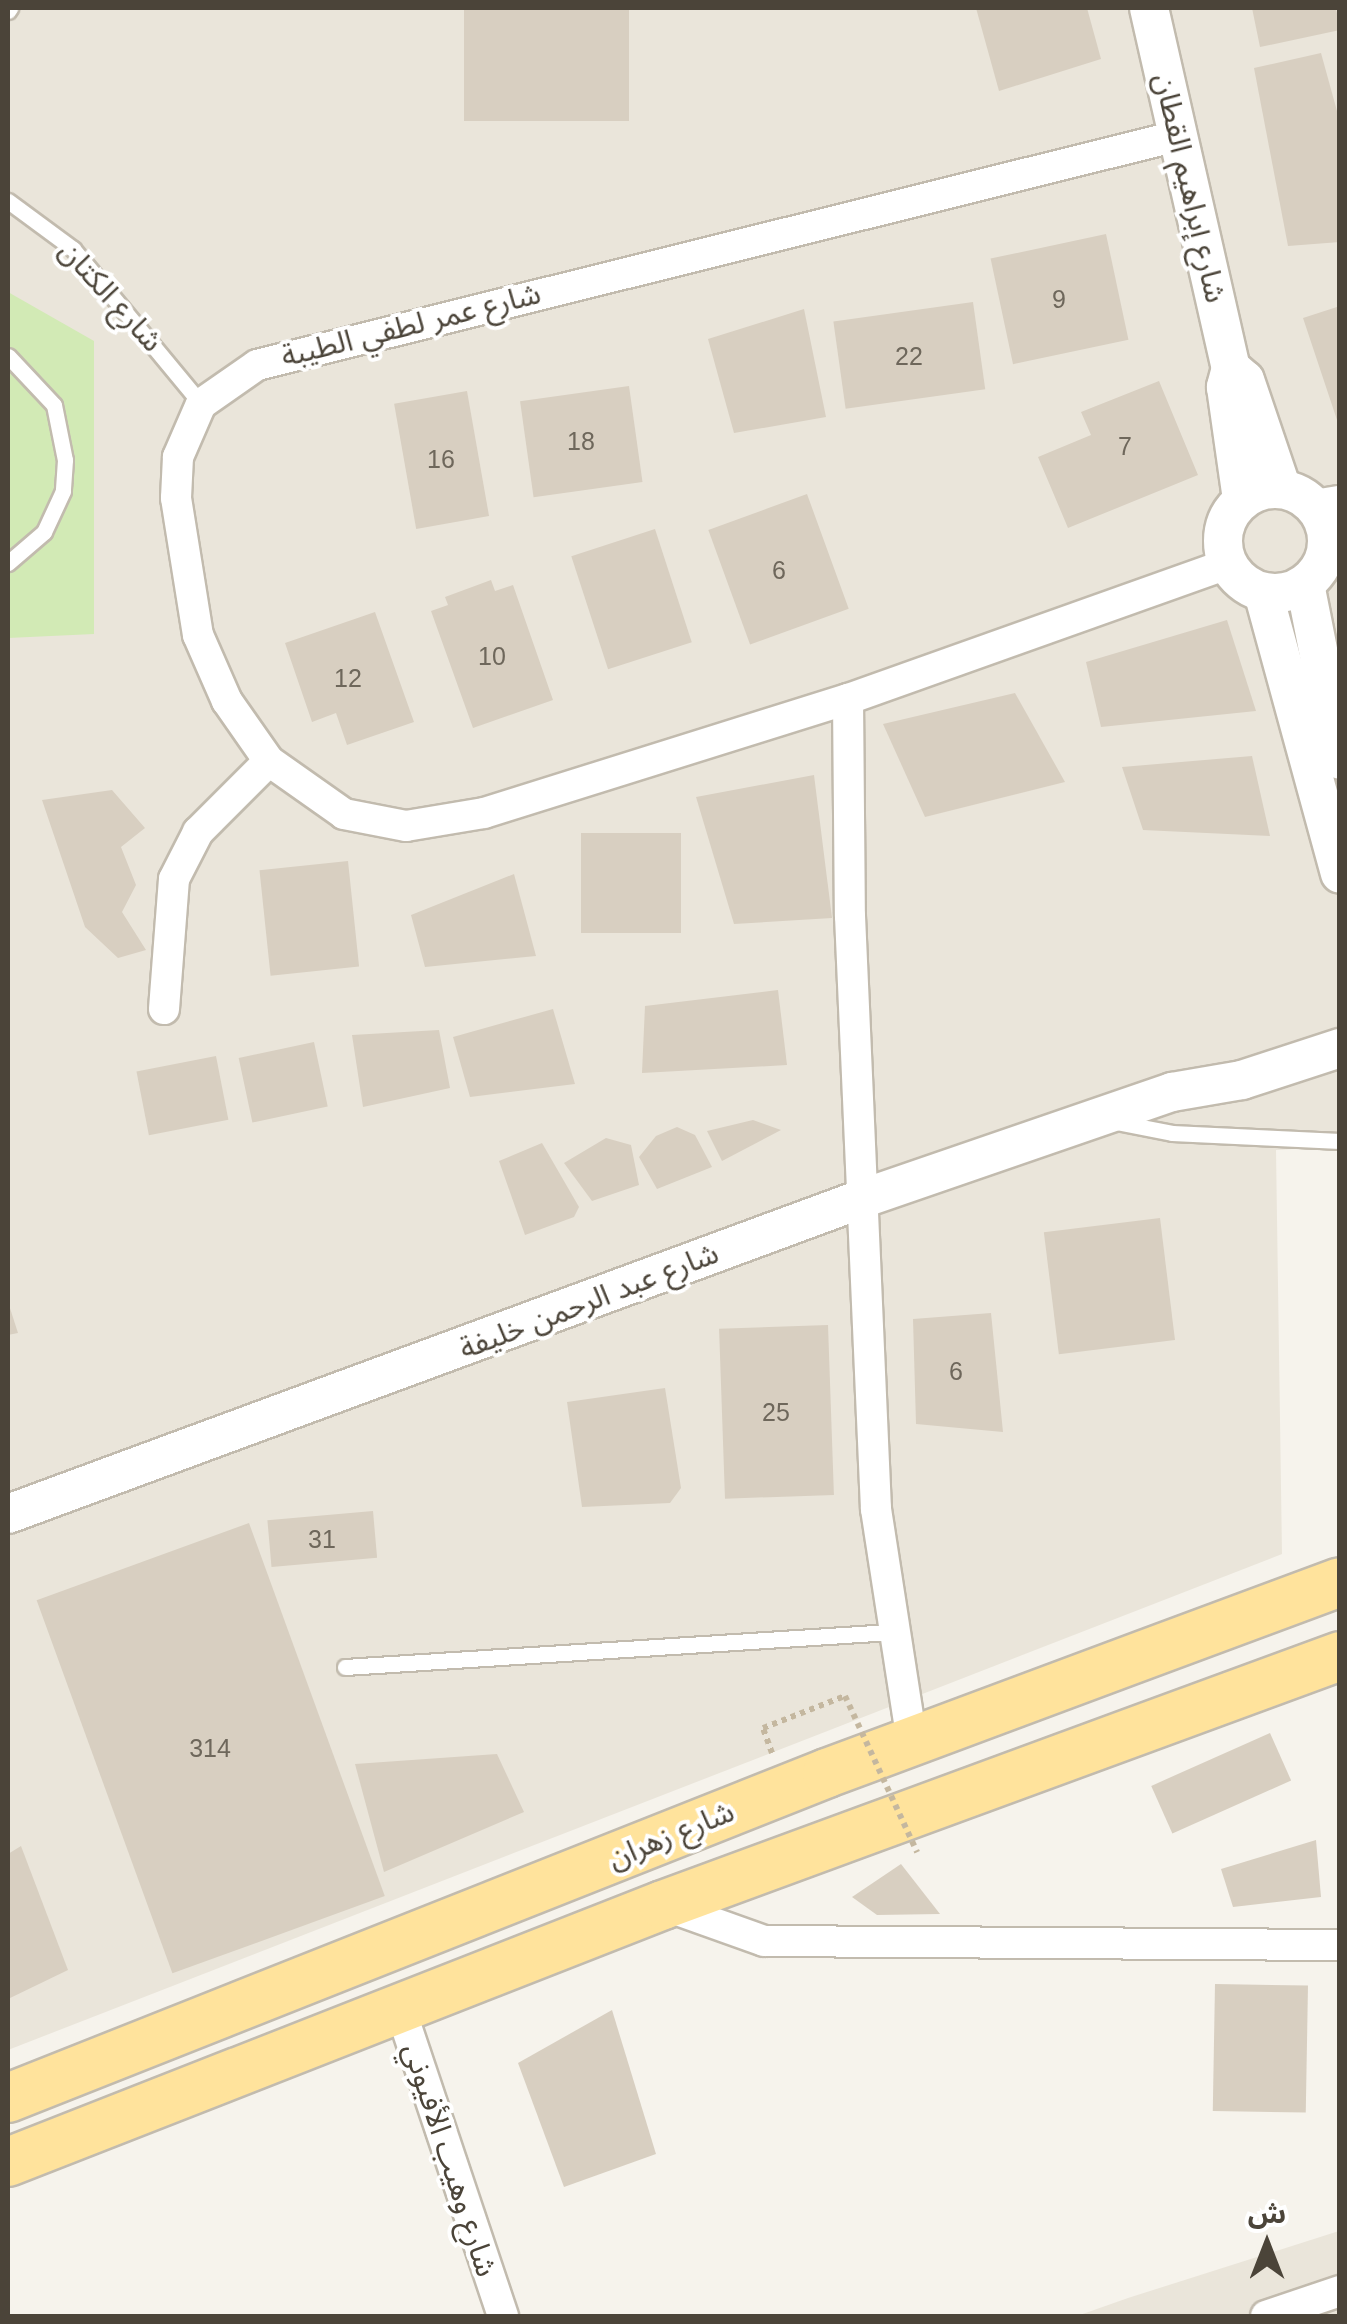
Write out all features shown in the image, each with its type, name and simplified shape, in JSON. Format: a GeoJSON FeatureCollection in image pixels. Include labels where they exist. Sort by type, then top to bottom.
{"type":"FeatureCollection","features":[{"type":"Feature","properties":{"kind":"main road","name":"شارع زهران"},"geometry":{"type":"LineString","coordinates":[[8,2098],[912,1741],[1340,1582]]}},
{"type":"Feature","properties":{"kind":"main road","name":"شارع زهران"},"geometry":{"type":"LineString","coordinates":[[8,2162],[663,1905],[1340,1656]]}},
{"type":"Feature","properties":{"kind":"street","name":"شارع إبراهيم القطان"},"geometry":{"type":"LineString","coordinates":[[1149,8],[1231,368],[1226,387],[1242,500]]}},
{"type":"Feature","properties":{"kind":"street","name":"شارع عمر لطفي الطيبة"},"geometry":{"type":"LineString","coordinates":[[201,404],[230,380],[286,355],[1178,136]]}},
{"type":"Feature","properties":{"kind":"street","name":"شارع إبراهيم القطان"},"geometry":{"type":"LineString","coordinates":[[1231,368],[1245,380],[1320,513]]}},
{"type":"Feature","properties":{"kind":"street"},"geometry":{"type":"LineString","coordinates":[[201,404],[178,457],[176,498],[198,635],[227,700],[269,761],[344,814],[418,824],[484,813],[848,699],[1228,564]]}},
{"type":"Feature","properties":{"kind":"street"},"geometry":{"type":"LineString","coordinates":[[1264,592],[1306,584],[1318,572],[1320,513],[1242,500],[1222,536],[1228,564],[1264,592],[1340,874]]}},
{"type":"Feature","properties":{"kind":"street"},"geometry":{"type":"LineString","coordinates":[[1306,584],[1340,760]]}},
{"type":"Feature","properties":{"kind":"street"},"geometry":{"type":"LineString","coordinates":[[848,699],[876,1509],[891,1632],[912,1741]]}},
{"type":"Feature","properties":{"kind":"street"},"geometry":{"type":"LineString","coordinates":[[164,1009],[170,898],[179,866],[198,832],[269,761]]}},
{"type":"Feature","properties":{"kind":"street","name":"شارع عبد الرحمن خليفة"},"geometry":{"type":"LineString","coordinates":[[1172,1092],[1197,1071],[1340,1023]]}},
{"type":"Feature","properties":{"kind":"street","name":"شارع عبد الرحمن خليفة"},"geometry":{"type":"LineString","coordinates":[[8,1514],[864,1198],[1172,1092],[1242,1080],[1340,1048]]}},
{"type":"Feature","properties":{"kind":"street"},"geometry":{"type":"LineString","coordinates":[[663,1905],[764,1941],[1340,1945]]}},
{"type":"Feature","properties":{"kind":"street","name":"شارع وهيب الأفيوني"},"geometry":{"type":"LineString","coordinates":[[400,2008],[502,2315]]}},
{"type":"Feature","properties":{"kind":"street"},"geometry":{"type":"LineString","coordinates":[[1266,2316],[1340,2291]]}},
{"type":"Feature","properties":{"kind":"lane","name":"شارع الكتان"},"geometry":{"type":"LineString","coordinates":[[8,201],[72,250],[201,404]]}},
{"type":"Feature","properties":{"kind":"lane"},"geometry":{"type":"LineString","coordinates":[[8,356],[54,405],[65,460],[63,491],[44,532],[8,563]]}},
{"type":"Feature","properties":{"kind":"lane"},"geometry":{"type":"LineString","coordinates":[[1098,1119],[1172,1133],[1340,1141]]}},
{"type":"Feature","properties":{"kind":"lane"},"geometry":{"type":"LineString","coordinates":[[345,1667],[891,1632]]}},
{"type":"Feature","properties":{"kind":"path"},"geometry":{"type":"LineString","coordinates":[[763,1728],[845,1696],[917,1852]]}},
{"type":"Feature","properties":{"kind":"shaded area"},"geometry":{"type":"Polygon","coordinates":[[[8,8],[1339,8],[1340,1146],[1276,1150],[1282,1554],[8,2050],[8,8]]]}},
{"type":"Feature","properties":{"kind":"shaded area"},"geometry":{"type":"Polygon","coordinates":[[[1339,2231],[1339,2316],[1077,2316],[1128,2298],[1339,2231]]]}},
{"type":"Feature","properties":{"kind":"green space"},"geometry":{"type":"Polygon","coordinates":[[[8,292],[94,341],[94,634],[8,638],[8,292]]]}},
{"type":"Feature","properties":{"kind":"building"},"geometry":{"type":"Polygon","coordinates":[[[464,8],[629,8],[629,121],[464,121],[464,8]]]}},
{"type":"Feature","properties":{"kind":"building"},"geometry":{"type":"Polygon","coordinates":[[[976,8],[1087,8],[1101,59],[999,91],[976,8]]]}},
{"type":"Feature","properties":{"kind":"building"},"geometry":{"type":"Polygon","coordinates":[[[1252,8],[1336,8],[1340,30],[1260,47],[1252,8]]]}},
{"type":"Feature","properties":{"kind":"building"},"geometry":{"type":"Polygon","coordinates":[[[1321,53],[1340,122],[1340,242],[1288,246],[1254,68],[1321,53]]]}},
{"type":"Feature","properties":{"kind":"building"},"geometry":{"type":"Polygon","coordinates":[[[1106,234],[1128,340],[1013,364],[991,259],[1106,234]]]}},
{"type":"Feature","properties":{"kind":"building"},"geometry":{"type":"Polygon","coordinates":[[[973,302],[985,389],[846,409],[833,322],[973,302]]]}},
{"type":"Feature","properties":{"kind":"building"},"geometry":{"type":"Polygon","coordinates":[[[1340,306],[1340,426],[1339,426],[1303,318],[1340,306]]]}},
{"type":"Feature","properties":{"kind":"building"},"geometry":{"type":"Polygon","coordinates":[[[804,309],[826,417],[734,433],[708,339],[804,309]]]}},
{"type":"Feature","properties":{"kind":"building"},"geometry":{"type":"Polygon","coordinates":[[[1159,381],[1198,475],[1068,528],[1038,457],[1091,435],[1081,412],[1159,381]]]}},
{"type":"Feature","properties":{"kind":"building"},"geometry":{"type":"Polygon","coordinates":[[[629,386],[642,482],[534,497],[520,401],[629,386]]]}},
{"type":"Feature","properties":{"kind":"building"},"geometry":{"type":"Polygon","coordinates":[[[467,391],[489,516],[416,529],[394,404],[467,391]]]}},
{"type":"Feature","properties":{"kind":"building"},"geometry":{"type":"Polygon","coordinates":[[[807,494],[849,609],[750,645],[708,530],[807,494]]]}},
{"type":"Feature","properties":{"kind":"building"},"geometry":{"type":"Polygon","coordinates":[[[655,529],[692,642],[608,669],[571,556],[655,529]]]}},
{"type":"Feature","properties":{"kind":"building"},"geometry":{"type":"Polygon","coordinates":[[[491,580],[495,591],[513,585],[553,700],[473,728],[431,611],[448,605],[445,597],[491,580]]]}},
{"type":"Feature","properties":{"kind":"building"},"geometry":{"type":"Polygon","coordinates":[[[375,612],[414,722],[347,745],[336,713],[312,722],[285,643],[375,612]]]}},
{"type":"Feature","properties":{"kind":"building"},"geometry":{"type":"Polygon","coordinates":[[[1227,620],[1256,711],[1101,727],[1086,662],[1227,620]]]}},
{"type":"Feature","properties":{"kind":"building"},"geometry":{"type":"Polygon","coordinates":[[[1015,693],[1065,782],[925,817],[883,724],[1015,693]]]}},
{"type":"Feature","properties":{"kind":"building"},"geometry":{"type":"Polygon","coordinates":[[[1252,756],[1270,836],[1143,830],[1122,767],[1252,756]]]}},
{"type":"Feature","properties":{"kind":"building"},"geometry":{"type":"Polygon","coordinates":[[[814,775],[832,918],[734,924],[696,797],[814,775]]]}},
{"type":"Feature","properties":{"kind":"building"},"geometry":{"type":"Polygon","coordinates":[[[112,790],[145,828],[121,847],[136,885],[122,912],[146,950],[118,958],[85,927],[42,800],[112,790]]]}},
{"type":"Feature","properties":{"kind":"building"},"geometry":{"type":"Polygon","coordinates":[[[581,833],[681,833],[681,933],[581,933],[581,833]]]}},
{"type":"Feature","properties":{"kind":"building"},"geometry":{"type":"Polygon","coordinates":[[[348,861],[359,966],[271,976],[259,870],[348,861]]]}},
{"type":"Feature","properties":{"kind":"building"},"geometry":{"type":"Polygon","coordinates":[[[514,874],[536,956],[425,967],[411,915],[514,874]]]}},
{"type":"Feature","properties":{"kind":"building"},"geometry":{"type":"Polygon","coordinates":[[[778,990],[787,1065],[642,1073],[645,1006],[778,990]]]}},
{"type":"Feature","properties":{"kind":"building"},"geometry":{"type":"Polygon","coordinates":[[[553,1009],[575,1084],[470,1097],[453,1037],[553,1009]]]}},
{"type":"Feature","properties":{"kind":"building"},"geometry":{"type":"Polygon","coordinates":[[[439,1030],[450,1088],[363,1107],[352,1035],[439,1030]]]}},
{"type":"Feature","properties":{"kind":"building"},"geometry":{"type":"Polygon","coordinates":[[[314,1042],[328,1107],[252,1123],[239,1058],[314,1042]]]}},
{"type":"Feature","properties":{"kind":"building"},"geometry":{"type":"Polygon","coordinates":[[[216,1056],[228,1120],[149,1135],[136,1071],[216,1056]]]}},
{"type":"Feature","properties":{"kind":"building"},"geometry":{"type":"Polygon","coordinates":[[[753,1120],[781,1130],[722,1161],[707,1131],[753,1120]]]}},
{"type":"Feature","properties":{"kind":"building"},"geometry":{"type":"Polygon","coordinates":[[[677,1127],[695,1135],[712,1167],[657,1189],[639,1157],[656,1136],[677,1127]]]}},
{"type":"Feature","properties":{"kind":"building"},"geometry":{"type":"Polygon","coordinates":[[[606,1138],[631,1145],[639,1185],[592,1201],[564,1163],[606,1138]]]}},
{"type":"Feature","properties":{"kind":"building"},"geometry":{"type":"Polygon","coordinates":[[[542,1143],[579,1207],[574,1217],[525,1235],[499,1161],[542,1143]]]}},
{"type":"Feature","properties":{"kind":"building"},"geometry":{"type":"Polygon","coordinates":[[[1160,1218],[1175,1340],[1059,1354],[1044,1232],[1160,1218]]]}},
{"type":"Feature","properties":{"kind":"building"},"geometry":{"type":"Polygon","coordinates":[[[8,1302],[18,1333],[8,1335],[8,1302]]]}},
{"type":"Feature","properties":{"kind":"building"},"geometry":{"type":"Polygon","coordinates":[[[991,1313],[1003,1432],[916,1424],[913,1319],[991,1313]]]}},
{"type":"Feature","properties":{"kind":"building"},"geometry":{"type":"Polygon","coordinates":[[[828,1325],[834,1495],[725,1499],[719,1329],[828,1325]]]}},
{"type":"Feature","properties":{"kind":"building"},"geometry":{"type":"Polygon","coordinates":[[[665,1388],[681,1488],[670,1503],[582,1507],[567,1402],[665,1388]]]}},
{"type":"Feature","properties":{"kind":"building"},"geometry":{"type":"Polygon","coordinates":[[[373,1511],[377,1558],[271,1567],[267,1520],[373,1511]]]}},
{"type":"Feature","properties":{"kind":"building"},"geometry":{"type":"Polygon","coordinates":[[[249,1523],[385,1896],[172,1973],[37,1600],[249,1523]]]}},
{"type":"Feature","properties":{"kind":"building"},"geometry":{"type":"Polygon","coordinates":[[[1270,1733],[1291,1781],[1172,1833],[1151,1786],[1270,1733]]]}},
{"type":"Feature","properties":{"kind":"building"},"geometry":{"type":"Polygon","coordinates":[[[497,1754],[524,1812],[384,1872],[355,1764],[497,1754]]]}},
{"type":"Feature","properties":{"kind":"building"},"geometry":{"type":"Polygon","coordinates":[[[1316,1840],[1321,1897],[1233,1907],[1221,1869],[1316,1840]]]}},
{"type":"Feature","properties":{"kind":"building"},"geometry":{"type":"Polygon","coordinates":[[[21,1846],[68,1970],[8,1999],[8,1854],[21,1846]]]}},
{"type":"Feature","properties":{"kind":"building"},"geometry":{"type":"Polygon","coordinates":[[[901,1864],[940,1914],[877,1915],[852,1897],[901,1864]]]}},
{"type":"Feature","properties":{"kind":"building"},"geometry":{"type":"Polygon","coordinates":[[[1215,1984],[1308,1986],[1306,2113],[1213,2111],[1215,1984]]]}},
{"type":"Feature","properties":{"kind":"building"},"geometry":{"type":"Polygon","coordinates":[[[612,2010],[656,2154],[564,2187],[518,2063],[612,2010]]]}}]}
